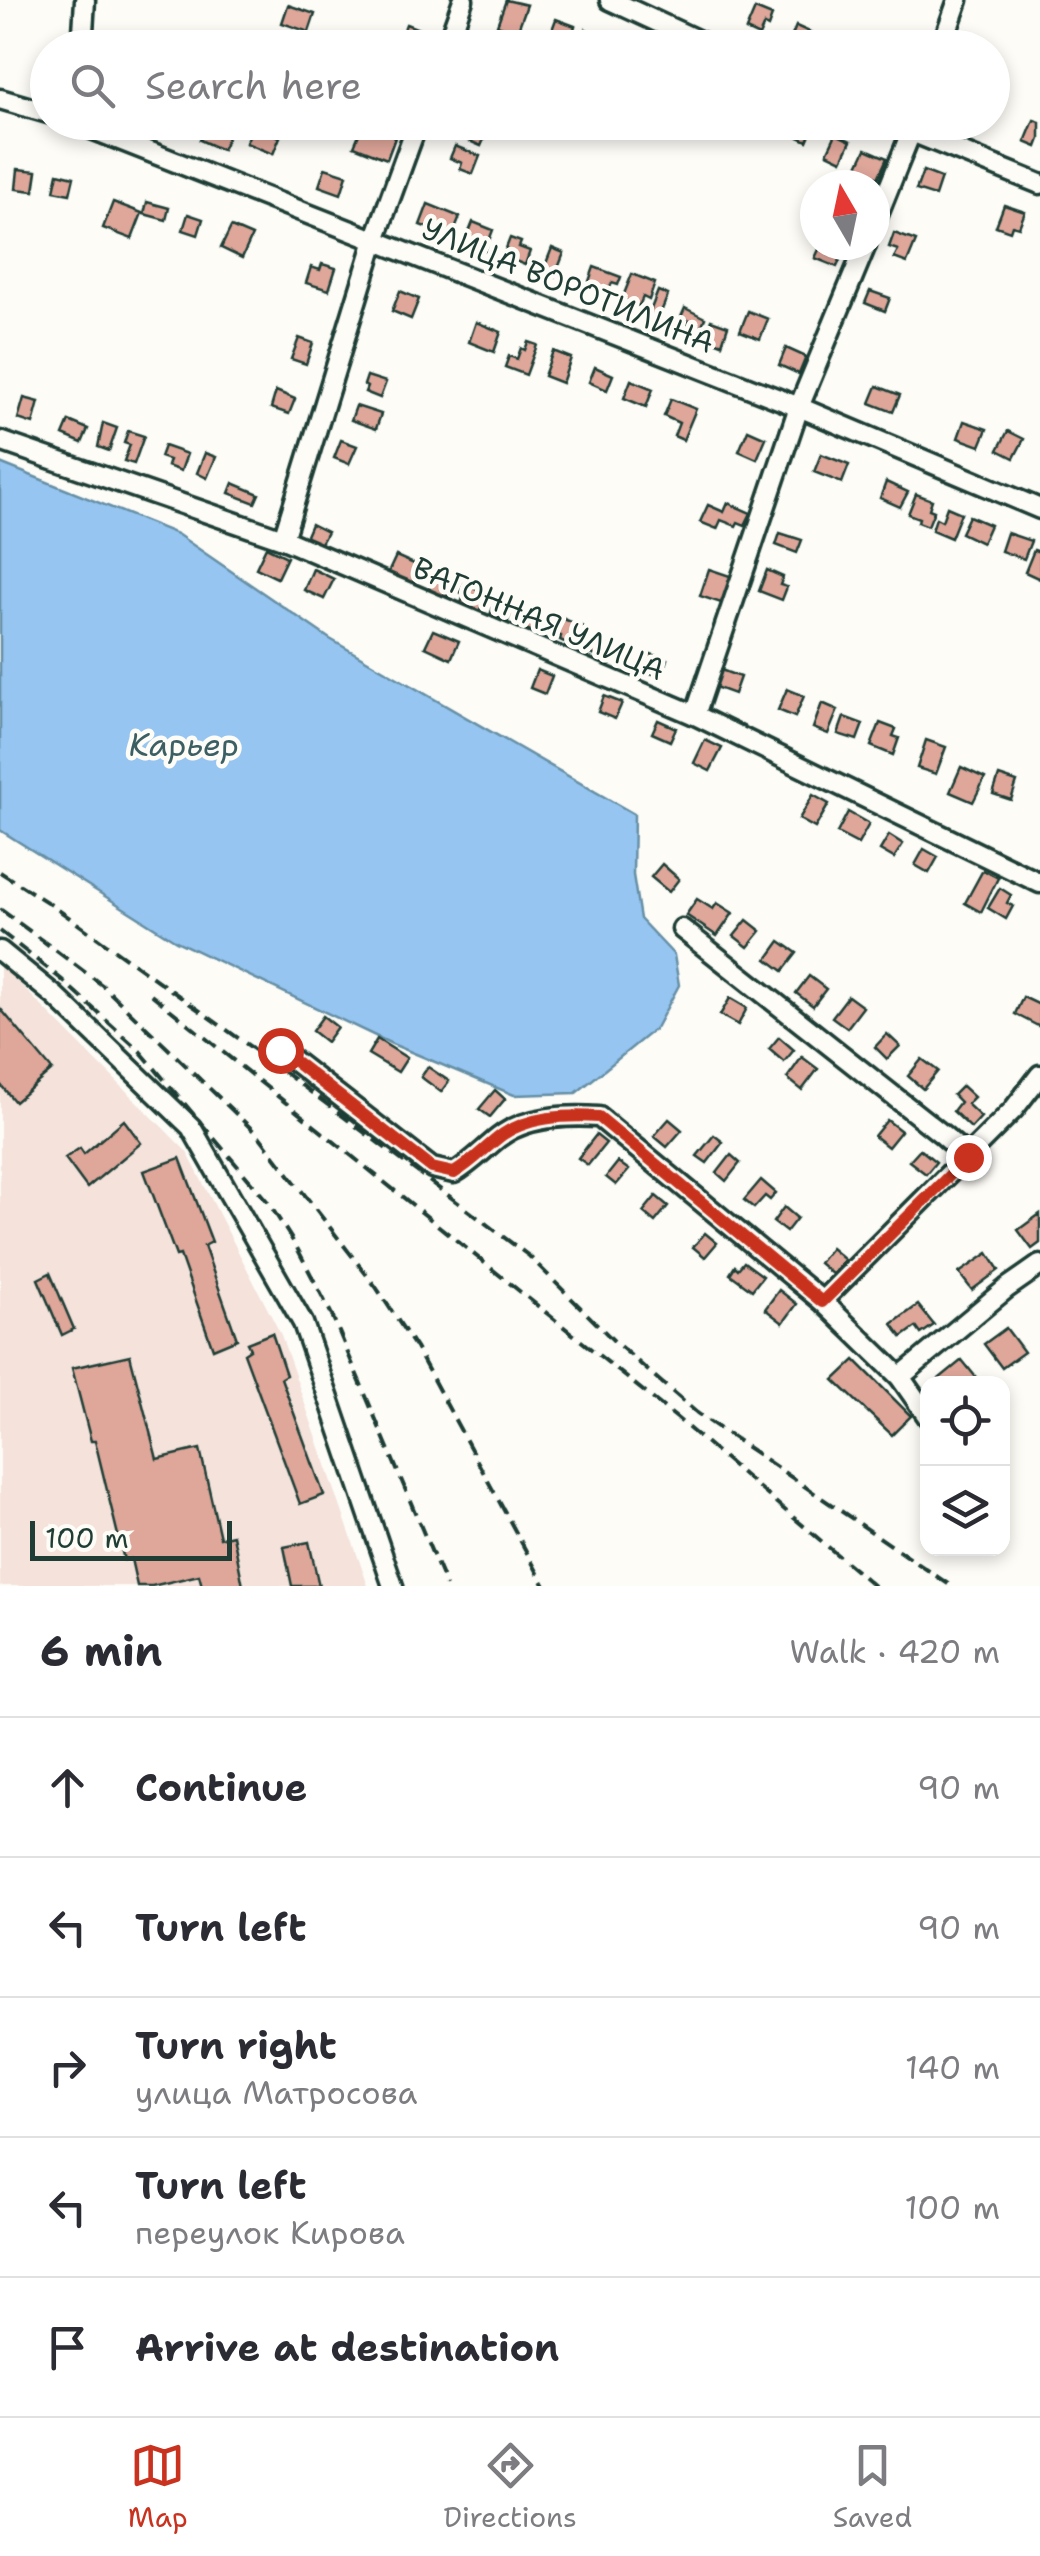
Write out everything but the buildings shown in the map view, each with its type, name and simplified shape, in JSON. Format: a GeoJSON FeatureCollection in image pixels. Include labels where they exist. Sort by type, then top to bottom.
{"type":"FeatureCollection","features":[{"type":"Feature","properties":{"kind":"street"},"geometry":{"type":"LineString","coordinates":[[84,30],[86,0]]}},
{"type":"Feature","properties":{"kind":"street"},"geometry":{"type":"LineString","coordinates":[[453,30],[464,0]]}},
{"type":"Feature","properties":{"kind":"street"},"geometry":{"type":"LineString","coordinates":[[610,0],[675,30]]}},
{"type":"Feature","properties":{"kind":"street"},"geometry":{"type":"LineString","coordinates":[[947,30],[958,0]]}},
{"type":"Feature","properties":{"kind":"street"},"geometry":{"type":"LineString","coordinates":[[0,99],[30,108]]}},
{"type":"Feature","properties":{"kind":"street","name":"УЛИЦА ВОРОТИЛИНА"},"geometry":{"type":"LineString","coordinates":[[120,140],[799,407],[1040,509]]}},
{"type":"Feature","properties":{"kind":"street"},"geometry":{"type":"LineString","coordinates":[[283,539],[375,240],[411,140]]}},
{"type":"Feature","properties":{"kind":"street"},"geometry":{"type":"LineString","coordinates":[[890,185],[908,140]]}},
{"type":"Feature","properties":{"kind":"street"},"geometry":{"type":"LineString","coordinates":[[940,140],[1040,184]]}},
{"type":"Feature","properties":{"kind":"street"},"geometry":{"type":"LineString","coordinates":[[694,715],[799,407],[860,260]]}},
{"type":"Feature","properties":{"kind":"street","name":"ВАГОННАЯ УЛИЦА"},"geometry":{"type":"LineString","coordinates":[[0,442],[283,539],[694,715],[1040,883]]}},
{"type":"Feature","properties":{"kind":"street"},"geometry":{"type":"LineString","coordinates":[[682,929],[968,1157]]}},
{"type":"Feature","properties":{"kind":"street"},"geometry":{"type":"LineString","coordinates":[[0,950],[56,996],[191,1127],[303,1323],[393,1586]]}},
{"type":"Feature","properties":{"kind":"street"},"geometry":{"type":"LineString","coordinates":[[280,1050],[432,1168],[454,1173],[502,1134],[523,1124],[549,1118],[599,1117],[822,1302],[900,1377],[920,1405]]}},
{"type":"Feature","properties":{"kind":"street"},"geometry":{"type":"LineString","coordinates":[[822,1302],[968,1157],[1040,1075]]}},
{"type":"Feature","properties":{"kind":"street"},"geometry":{"type":"LineString","coordinates":[[900,1377],[1040,1265]]}},
{"type":"Feature","properties":{"kind":"shaded area"},"geometry":{"type":"Polygon","coordinates":[[[0,964],[187,1152],[281,1335],[368,1586],[0,1586],[0,964]]]}},
{"type":"Feature","properties":{"kind":"water","name":"Карьер"},"geometry":{"type":"Polygon","coordinates":[[[0,463],[177,534],[330,639],[634,814],[633,875],[640,919],[674,955],[679,985],[656,1028],[576,1093],[514,1095],[392,1044],[176,941],[0,830],[0,463]]]}},
{"type":"Feature","properties":{"kind":"railway"},"geometry":{"type":"LineString","coordinates":[[0,872],[252,1048],[529,1256],[615,1342],[697,1413],[951,1586]]}},
{"type":"Feature","properties":{"kind":"railway"},"geometry":{"type":"LineString","coordinates":[[0,909],[102,985],[260,1137],[376,1287],[416,1348],[545,1586]]}},
{"type":"Feature","properties":{"kind":"railway"},"geometry":{"type":"LineString","coordinates":[[0,931],[61,979],[140,1051],[268,1202],[331,1313],[446,1586]]}},
{"type":"Feature","properties":{"kind":"railway"},"geometry":{"type":"LineString","coordinates":[[151,994],[678,1419],[874,1586]]}},
{"type":"Feature","properties":{"kind":"route"},"geometry":{"type":"LineString","coordinates":[[280,1050],[432,1168],[454,1173],[502,1134],[523,1124],[549,1118],[599,1117],[822,1302],[968,1157]]}}]}
